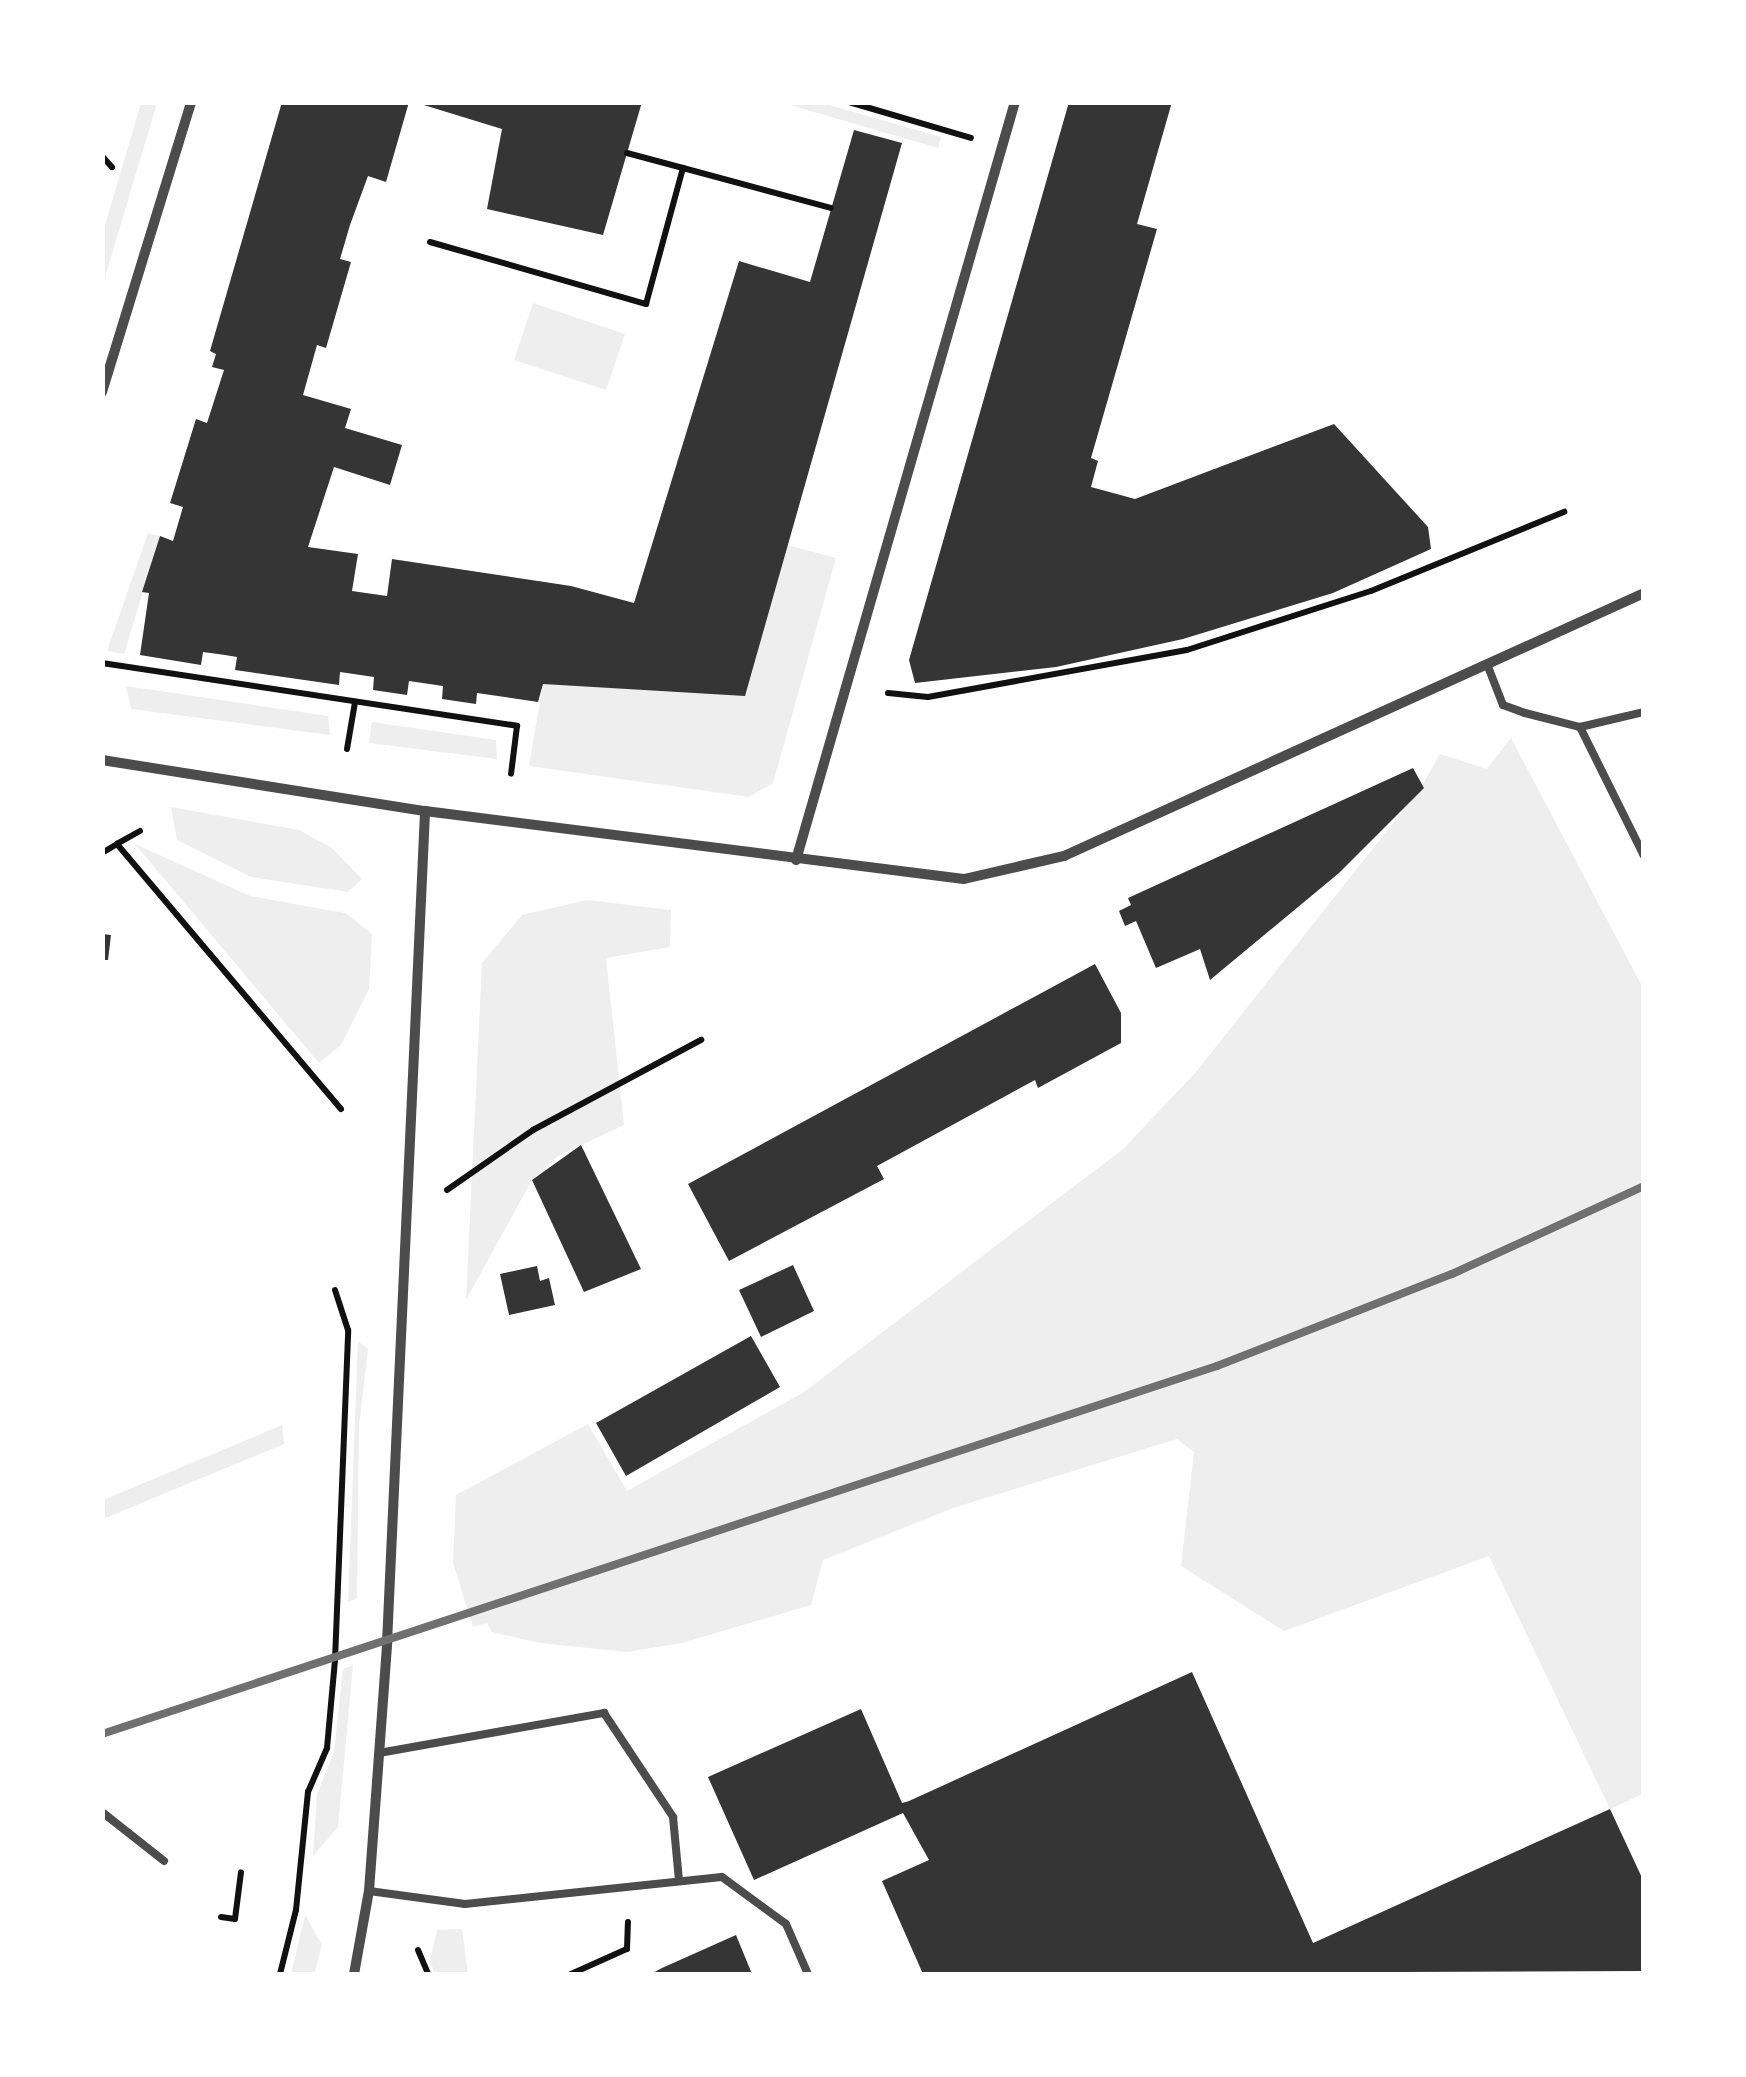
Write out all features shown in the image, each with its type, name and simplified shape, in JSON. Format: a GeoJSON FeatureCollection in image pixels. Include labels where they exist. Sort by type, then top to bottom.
{"type":"FeatureCollection","features":[{"type":"Feature","properties":{"kind":"street"},"geometry":{"type":"LineString","coordinates":[[102,392],[191,102]]}},
{"type":"Feature","properties":{"kind":"street"},"geometry":{"type":"LineString","coordinates":[[796,860],[1015,102]]}},
{"type":"Feature","properties":{"kind":"street"},"geometry":{"type":"LineString","coordinates":[[102,760],[425,811],[964,880],[1064,856],[1644,593]]}},
{"type":"Feature","properties":{"kind":"street"},"geometry":{"type":"LineString","coordinates":[[354,1974],[369,1891],[379,1753],[425,811]]}},
{"type":"Feature","properties":{"kind":"lane"},"geometry":{"type":"LineString","coordinates":[[1486,664],[1504,704],[1580,726],[1644,712]]}},
{"type":"Feature","properties":{"kind":"lane"},"geometry":{"type":"LineString","coordinates":[[1580,726],[1644,856]]}},
{"type":"Feature","properties":{"kind":"lane"},"geometry":{"type":"LineString","coordinates":[[379,1753],[604,1713],[673,1816],[679,1880]]}},
{"type":"Feature","properties":{"kind":"lane"},"geometry":{"type":"LineString","coordinates":[[102,1812],[164,1861]]}},
{"type":"Feature","properties":{"kind":"lane"},"geometry":{"type":"LineString","coordinates":[[369,1891],[465,1904],[722,1876],[786,1924],[808,1974]]}},
{"type":"Feature","properties":{"kind":"path"},"geometry":{"type":"LineString","coordinates":[[849,102],[972,138]]}},
{"type":"Feature","properties":{"kind":"path"},"geometry":{"type":"LineString","coordinates":[[627,152],[831,208]]}},
{"type":"Feature","properties":{"kind":"path"},"geometry":{"type":"LineString","coordinates":[[102,156],[112,167]]}},
{"type":"Feature","properties":{"kind":"path"},"geometry":{"type":"LineString","coordinates":[[430,242],[646,304],[682,168]]}},
{"type":"Feature","properties":{"kind":"path"},"geometry":{"type":"LineString","coordinates":[[888,693],[928,698],[1187,650],[1371,592],[1564,512]]}},
{"type":"Feature","properties":{"kind":"path"},"geometry":{"type":"LineString","coordinates":[[102,664],[517,726],[510,774]]}},
{"type":"Feature","properties":{"kind":"path"},"geometry":{"type":"LineString","coordinates":[[348,749],[355,702]]}},
{"type":"Feature","properties":{"kind":"path"},"geometry":{"type":"LineString","coordinates":[[102,852],[140,831]]}},
{"type":"Feature","properties":{"kind":"path"},"geometry":{"type":"LineString","coordinates":[[117,844],[341,1109]]}},
{"type":"Feature","properties":{"kind":"path"},"geometry":{"type":"LineString","coordinates":[[447,1190],[533,1130],[701,1040]]}},
{"type":"Feature","properties":{"kind":"path"},"geometry":{"type":"LineString","coordinates":[[280,1974],[298,1895],[308,1792],[329,1736],[348,1330],[335,1290]]}},
{"type":"Feature","properties":{"kind":"path"},"geometry":{"type":"LineString","coordinates":[[221,1918],[234,1919],[241,1872]]}},
{"type":"Feature","properties":{"kind":"path"},"geometry":{"type":"LineString","coordinates":[[571,1974],[627,1949],[630,1886]]}},
{"type":"Feature","properties":{"kind":"path"},"geometry":{"type":"LineString","coordinates":[[418,1950],[428,1974]]}},
{"type":"Feature","properties":{"kind":"shaded area"},"geometry":{"type":"Polygon","coordinates":[[[141,103],[157,103],[103,284],[103,232],[141,103]]]}},
{"type":"Feature","properties":{"kind":"shaded area"},"geometry":{"type":"Polygon","coordinates":[[[783,103],[822,103],[941,137],[938,148],[783,103]]]}},
{"type":"Feature","properties":{"kind":"shaded area"},"geometry":{"type":"Polygon","coordinates":[[[533,303],[625,334],[606,390],[514,360],[533,303]]]}},
{"type":"Feature","properties":{"kind":"shaded area"},"geometry":{"type":"Polygon","coordinates":[[[148,533],[160,536],[124,654],[107,651],[148,533]]]}},
{"type":"Feature","properties":{"kind":"shaded area"},"geometry":{"type":"Polygon","coordinates":[[[787,545],[836,558],[773,783],[749,797],[529,766],[543,684],[787,545]]]}},
{"type":"Feature","properties":{"kind":"shaded area"},"geometry":{"type":"Polygon","coordinates":[[[126,686],[328,716],[330,735],[131,709],[126,686]]]}},
{"type":"Feature","properties":{"kind":"shaded area"},"geometry":{"type":"Polygon","coordinates":[[[372,722],[496,740],[497,759],[369,743],[372,722]]]}},
{"type":"Feature","properties":{"kind":"shaded area"},"geometry":{"type":"Polygon","coordinates":[[[1511,738],[1643,988],[1643,1794],[1610,1809],[1489,1556],[1284,1631],[1181,1566],[1194,1452],[1177,1439],[953,1508],[823,1560],[811,1605],[682,1643],[627,1652],[540,1643],[492,1632],[487,1623],[473,1627],[453,1563],[456,1495],[588,1424],[627,1491],[804,1392],[1123,1149],[1196,1072],[1420,789],[1440,754],[1487,769],[1511,738]]]}},
{"type":"Feature","properties":{"kind":"shaded area"},"geometry":{"type":"Polygon","coordinates":[[[171,807],[299,830],[332,848],[362,879],[348,892],[251,877],[177,840],[171,807]]]}},
{"type":"Feature","properties":{"kind":"shaded area"},"geometry":{"type":"Polygon","coordinates":[[[135,844],[250,896],[345,913],[372,934],[369,989],[341,1045],[319,1063],[135,844]]]}},
{"type":"Feature","properties":{"kind":"shaded area"},"geometry":{"type":"Polygon","coordinates":[[[587,900],[671,910],[670,947],[606,958],[624,1125],[558,1156],[532,1180],[466,1300],[482,963],[522,915],[587,900]]]}},
{"type":"Feature","properties":{"kind":"shaded area"},"geometry":{"type":"Polygon","coordinates":[[[358,1341],[368,1349],[359,1426],[357,1598],[348,1602],[358,1341]]]}},
{"type":"Feature","properties":{"kind":"shaded area"},"geometry":{"type":"Polygon","coordinates":[[[282,1425],[284,1444],[103,1519],[103,1500],[282,1425]]]}},
{"type":"Feature","properties":{"kind":"shaded area"},"geometry":{"type":"Polygon","coordinates":[[[353,1665],[338,1827],[313,1856],[317,1794],[334,1752],[343,1669],[353,1665]]]}},
{"type":"Feature","properties":{"kind":"shaded area"},"geometry":{"type":"Polygon","coordinates":[[[305,1915],[322,1945],[314,1974],[291,1974],[305,1915]]]}},
{"type":"Feature","properties":{"kind":"shaded area"},"geometry":{"type":"Polygon","coordinates":[[[462,1929],[468,1974],[435,1974],[430,1961],[437,1930],[462,1929]]]}},
{"type":"Feature","properties":{"kind":"building"},"geometry":{"type":"Polygon","coordinates":[[[282,102],[409,102],[386,182],[368,176],[350,225],[340,259],[351,262],[326,348],[317,345],[303,395],[351,409],[345,428],[402,445],[390,485],[334,467],[308,547],[358,554],[352,591],[387,596],[392,559],[571,586],[634,603],[739,261],[810,282],[854,130],[902,143],[745,696],[543,684],[538,702],[477,693],[476,704],[442,699],[443,686],[409,681],[407,695],[373,690],[374,677],[340,672],[339,685],[235,670],[237,657],[225,655],[203,652],[201,665],[140,655],[149,593],[142,592],[160,536],[173,541],[183,507],[170,503],[196,419],[207,423],[224,370],[212,367],[216,354],[210,351],[282,102]]]}},
{"type":"Feature","properties":{"kind":"building"},"geometry":{"type":"Polygon","coordinates":[[[414,102],[642,102],[603,235],[487,209],[502,129],[414,102]]]}},
{"type":"Feature","properties":{"kind":"building"},"geometry":{"type":"Polygon","coordinates":[[[1069,102],[1172,102],[1137,224],[1157,229],[1091,458],[1098,461],[1091,487],[1135,499],[1334,424],[1428,527],[1431,549],[1333,593],[1183,639],[1056,667],[915,683],[909,660],[1069,102]]]}},
{"type":"Feature","properties":{"kind":"building"},"geometry":{"type":"Polygon","coordinates":[[[1413,768],[1424,788],[1339,873],[1210,980],[1200,949],[1156,968],[1136,921],[1125,926],[1119,911],[1131,905],[1128,898],[1413,768]]]}},
{"type":"Feature","properties":{"kind":"building"},"geometry":{"type":"Polygon","coordinates":[[[102,934],[111,935],[108,960],[102,960],[102,934]]]}},
{"type":"Feature","properties":{"kind":"building"},"geometry":{"type":"Polygon","coordinates":[[[1095,964],[1121,1013],[1121,1043],[1038,1088],[1035,1080],[877,1166],[884,1179],[729,1261],[688,1184],[1095,964]]]}},
{"type":"Feature","properties":{"kind":"building"},"geometry":{"type":"Polygon","coordinates":[[[581,1145],[641,1269],[584,1292],[532,1180],[581,1145]]]}},
{"type":"Feature","properties":{"kind":"building"},"geometry":{"type":"Polygon","coordinates":[[[793,1265],[814,1311],[761,1337],[739,1290],[793,1265]]]}},
{"type":"Feature","properties":{"kind":"building"},"geometry":{"type":"Polygon","coordinates":[[[537,1266],[540,1281],[549,1278],[555,1305],[509,1315],[500,1274],[537,1266]]]}},
{"type":"Feature","properties":{"kind":"building"},"geometry":{"type":"Polygon","coordinates":[[[751,1336],[780,1387],[626,1476],[596,1423],[751,1336]]]}},
{"type":"Feature","properties":{"kind":"building"},"geometry":{"type":"Polygon","coordinates":[[[1192,1672],[1313,1943],[1610,1809],[1644,1882],[1644,1971],[923,1974],[882,1881],[929,1860],[903,1813],[754,1880],[708,1777],[861,1709],[902,1803],[1192,1672]]]}},
{"type":"Feature","properties":{"kind":"building"},"geometry":{"type":"Polygon","coordinates":[[[736,1935],[752,1974],[651,1974],[662,1968],[736,1935]]]}},
{"type":"Feature","properties":{"kind":"railway"},"geometry":{"type":"LineString","coordinates":[[102,1734],[1217,1366],[1452,1274],[1644,1186]]}}]}
